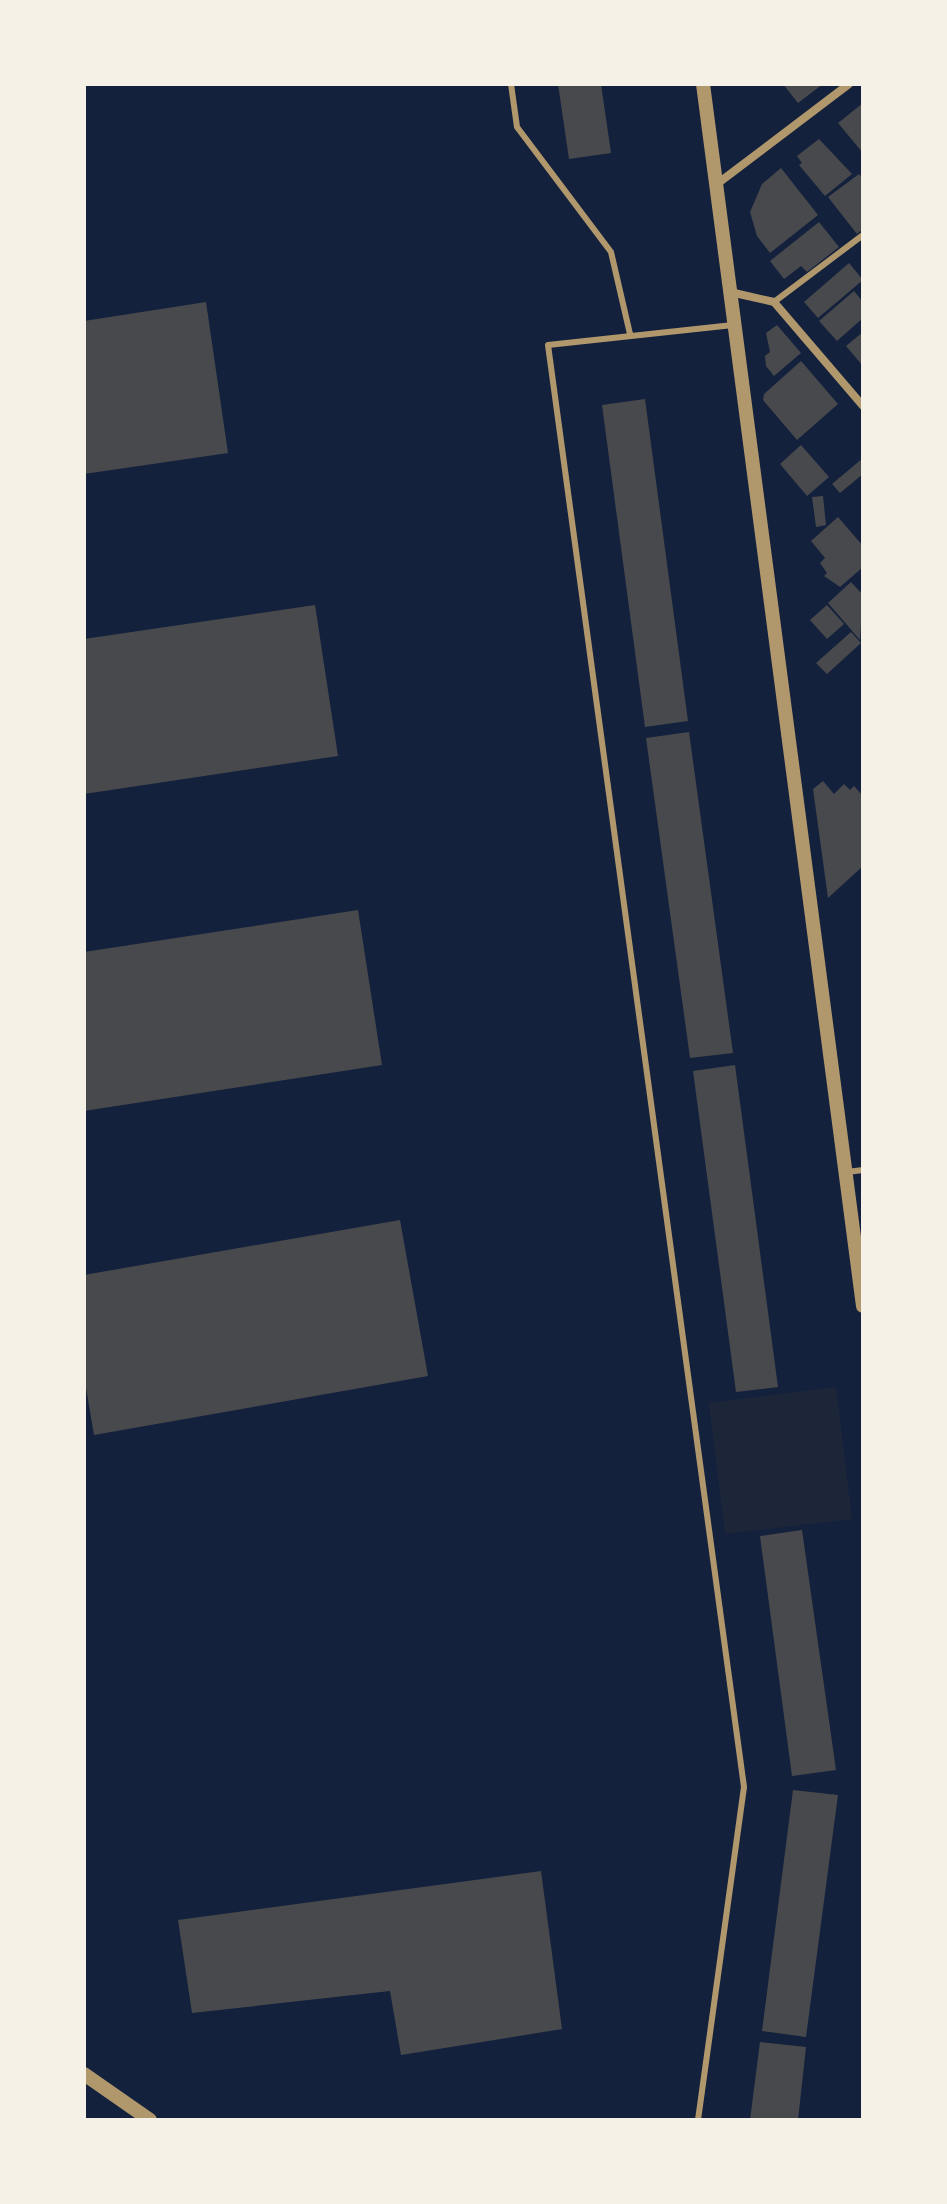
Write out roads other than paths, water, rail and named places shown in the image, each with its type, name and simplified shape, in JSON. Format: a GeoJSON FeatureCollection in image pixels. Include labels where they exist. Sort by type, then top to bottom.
{"type":"FeatureCollection","features":[{"type":"Feature","properties":{"kind":"street"},"geometry":{"type":"LineString","coordinates":[[703,84],[863,1306]]}},
{"type":"Feature","properties":{"kind":"street"},"geometry":{"type":"LineString","coordinates":[[716,184],[849,84]]}},
{"type":"Feature","properties":{"kind":"street"},"geometry":{"type":"LineString","coordinates":[[730,292],[774,302],[863,406]]}},
{"type":"Feature","properties":{"kind":"street"},"geometry":{"type":"LineString","coordinates":[[84,2074],[150,2120]]}},
{"type":"Feature","properties":{"kind":"lane"},"geometry":{"type":"LineString","coordinates":[[511,84],[517,127],[611,252],[630,334]]}},
{"type":"Feature","properties":{"kind":"lane"},"geometry":{"type":"LineString","coordinates":[[774,302],[863,235]]}},
{"type":"Feature","properties":{"kind":"lane"},"geometry":{"type":"LineString","coordinates":[[698,2120],[744,1787],[548,345],[734,324]]}},
{"type":"Feature","properties":{"kind":"lane"},"geometry":{"type":"LineString","coordinates":[[845,1172],[863,1170]]}}]}
